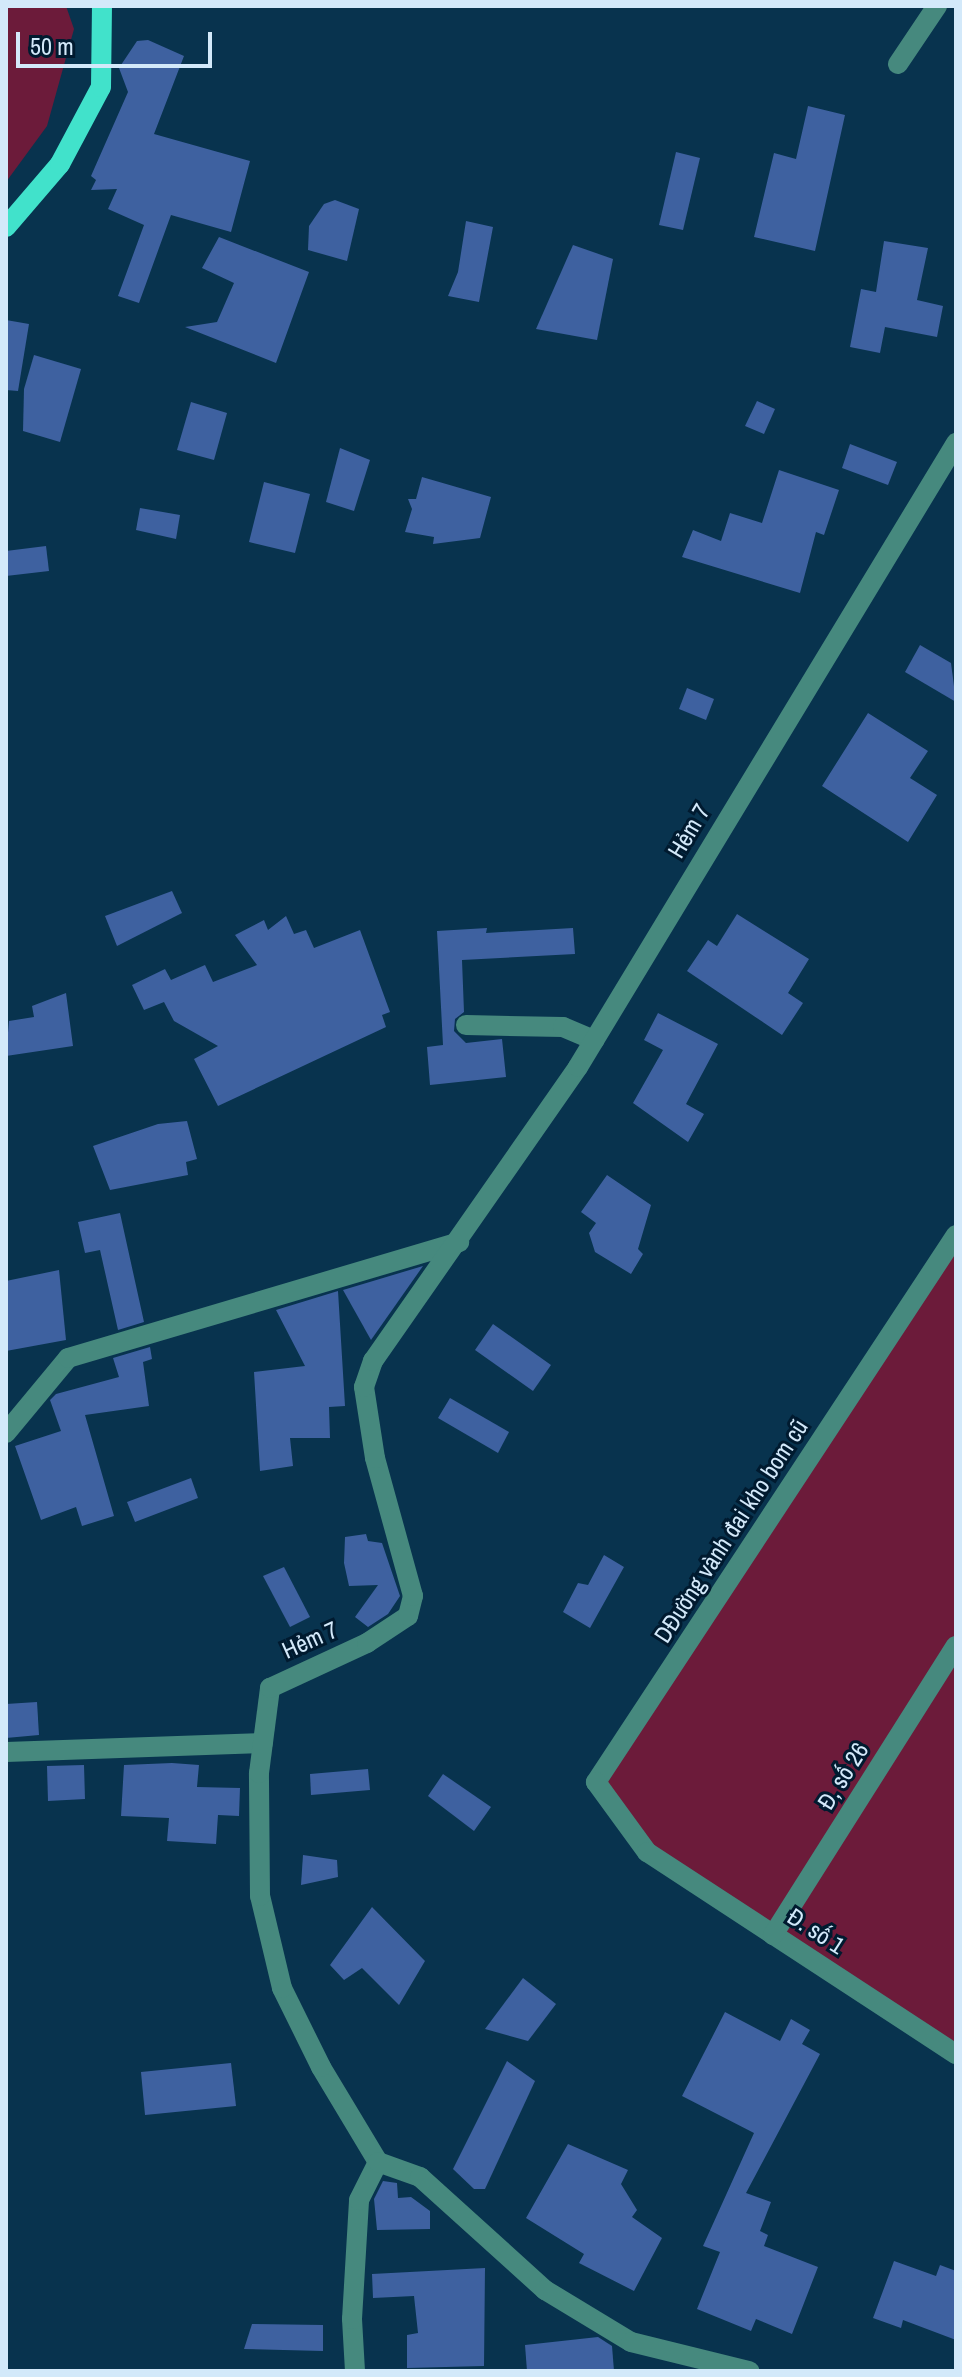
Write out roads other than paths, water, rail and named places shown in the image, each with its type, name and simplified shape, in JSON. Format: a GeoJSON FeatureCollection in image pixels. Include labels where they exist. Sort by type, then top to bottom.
{"type":"FeatureCollection","features":[{"type":"Feature","properties":{"kind":"main road"},"geometry":{"type":"LineString","coordinates":[[6,227],[60,164],[101,87],[102,6]]}},
{"type":"Feature","properties":{"kind":"street"},"geometry":{"type":"LineString","coordinates":[[898,64],[937,6]]}},
{"type":"Feature","properties":{"kind":"street","name":"Hẻm 7"},"geometry":{"type":"LineString","coordinates":[[378,2162],[321,2067],[282,1988],[260,1896],[263,1743],[270,1688],[367,1643],[408,1616],[413,1596],[375,1458],[364,1387],[373,1361],[459,1242],[594,1040],[956,443]]}},
{"type":"Feature","properties":{"kind":"street"},"geometry":{"type":"LineString","coordinates":[[466,1025],[563,1027],[594,1040]]}},
{"type":"Feature","properties":{"kind":"street","name":"DĐường vành đai kho bom cũ"},"geometry":{"type":"LineString","coordinates":[[647,1852],[596,1782],[956,1234]]}},
{"type":"Feature","properties":{"kind":"street"},"geometry":{"type":"LineString","coordinates":[[6,1433],[68,1358],[459,1242]]}},
{"type":"Feature","properties":{"kind":"street","name":"Đ, số 26"},"geometry":{"type":"LineString","coordinates":[[773,1935],[956,1646]]}},
{"type":"Feature","properties":{"kind":"street"},"geometry":{"type":"LineString","coordinates":[[6,1752],[263,1743]]}},
{"type":"Feature","properties":{"kind":"street","name":"Đ. số 1"},"geometry":{"type":"LineString","coordinates":[[647,1852],[956,2054]]}},
{"type":"Feature","properties":{"kind":"street"},"geometry":{"type":"LineString","coordinates":[[355,2371],[352,2319],[359,2200],[378,2162],[420,2177],[545,2290],[631,2342],[749,2371]]}}]}
